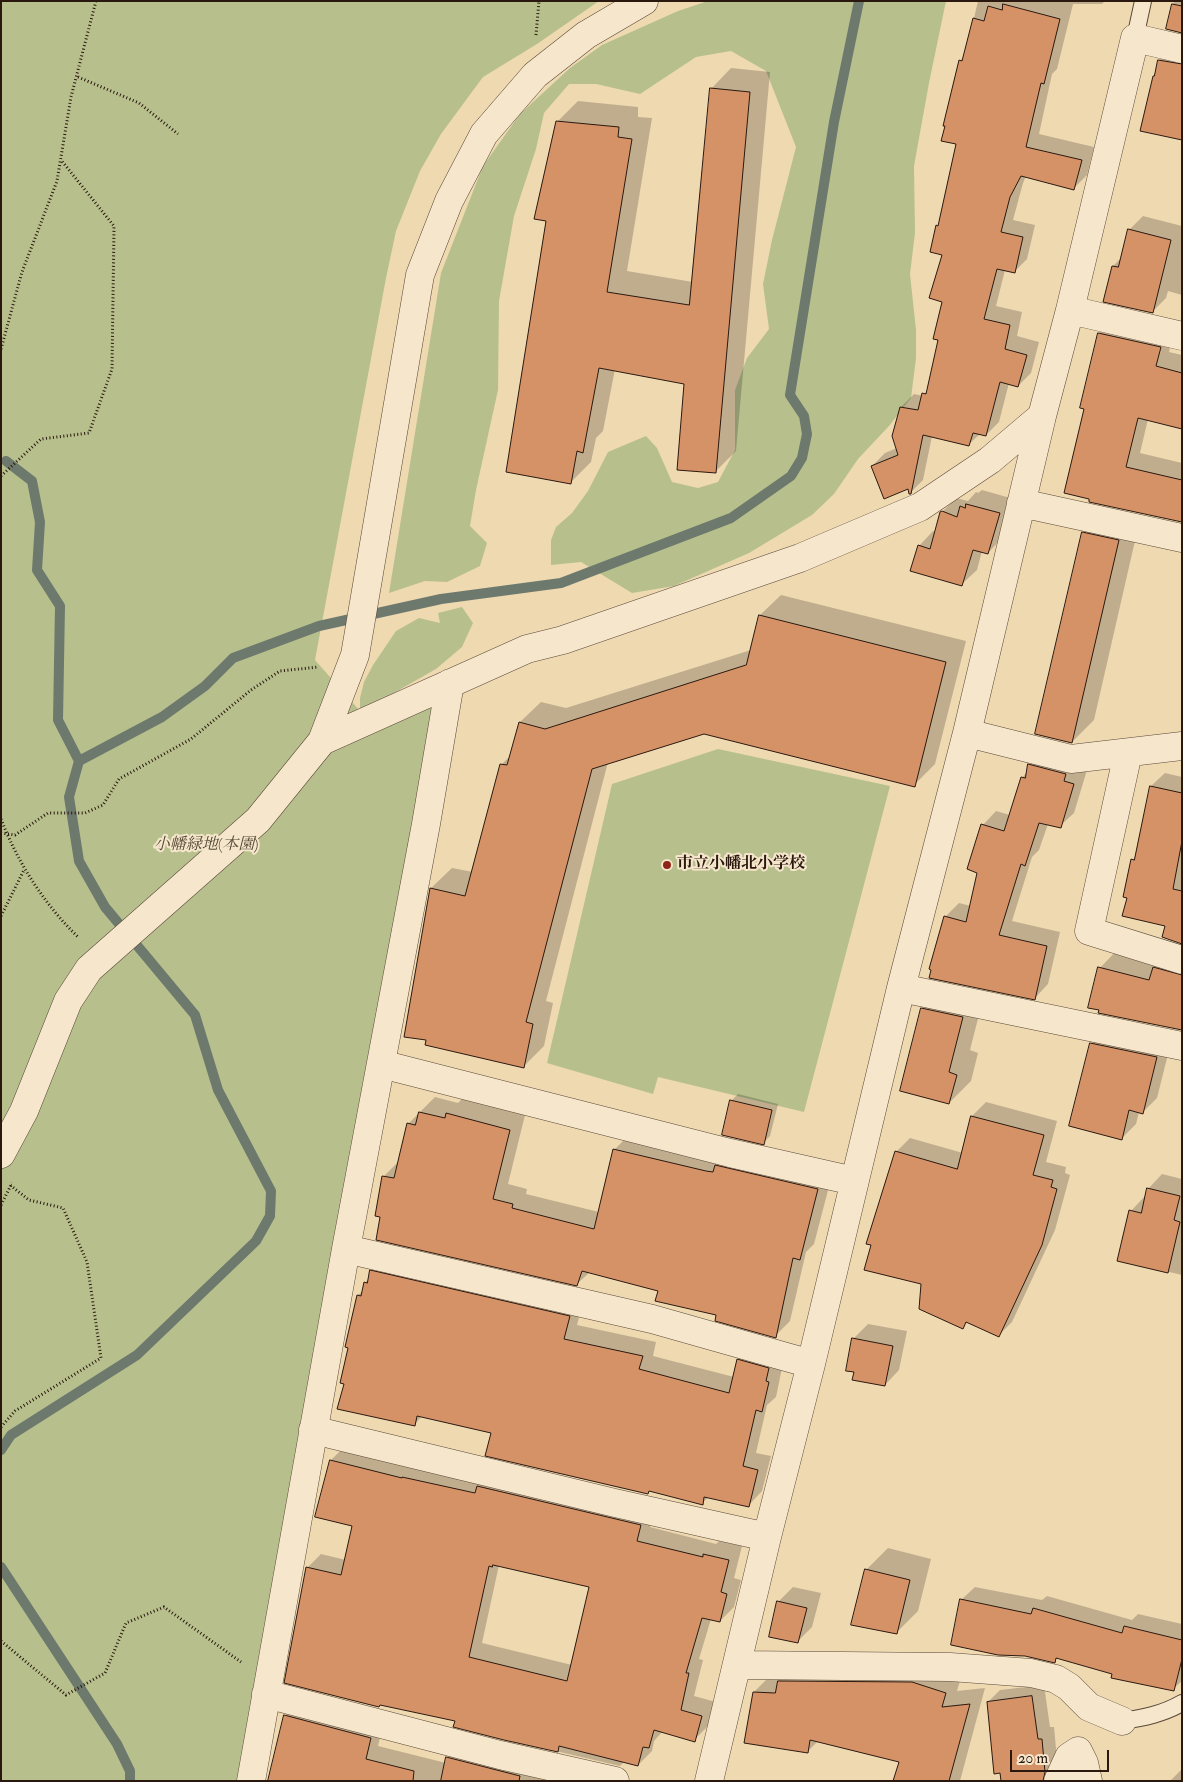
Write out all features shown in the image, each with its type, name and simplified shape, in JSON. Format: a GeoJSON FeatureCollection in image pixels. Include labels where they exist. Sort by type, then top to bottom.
{"type":"FeatureCollection","features":[{"type":"Feature","properties":{"kind":"street"},"geometry":{"type":"LineString","coordinates":[[1,1154],[24,1111],[68,1001],[89,968],[258,820],[322,741],[355,655],[420,275],[449,201],[484,134],[535,75],[586,35],[644,1]]}},
{"type":"Feature","properties":{"kind":"street"},"geometry":{"type":"LineString","coordinates":[[709,1781],[767,1538],[812,1364],[901,988],[966,733],[1135,38],[1182,49]]}},
{"type":"Feature","properties":{"kind":"street"},"geometry":{"type":"LineString","coordinates":[[1070,310],[1182,336]]}},
{"type":"Feature","properties":{"kind":"street"},"geometry":{"type":"LineString","coordinates":[[322,741],[527,649],[563,640],[800,558],[920,507],[990,460],[1042,416]]}},
{"type":"Feature","properties":{"kind":"street"},"geometry":{"type":"LineString","coordinates":[[1021,503],[1182,538]]}},
{"type":"Feature","properties":{"kind":"street"},"geometry":{"type":"LineString","coordinates":[[251,1781],[313,1430],[426,824],[450,683]]}},
{"type":"Feature","properties":{"kind":"street"},"geometry":{"type":"LineString","coordinates":[[966,733],[1071,759],[1182,746]]}},
{"type":"Feature","properties":{"kind":"street"},"geometry":{"type":"LineString","coordinates":[[1128,753],[1090,931],[1182,960]]}},
{"type":"Feature","properties":{"kind":"street"},"geometry":{"type":"LineString","coordinates":[[901,988],[1182,1046]]}},
{"type":"Feature","properties":{"kind":"street"},"geometry":{"type":"LineString","coordinates":[[381,1064],[730,1153],[854,1181]]}},
{"type":"Feature","properties":{"kind":"street"},"geometry":{"type":"LineString","coordinates":[[346,1249],[652,1320],[812,1364]]}},
{"type":"Feature","properties":{"kind":"street"},"geometry":{"type":"LineString","coordinates":[[313,1430],[767,1538]]}},
{"type":"Feature","properties":{"kind":"street"},"geometry":{"type":"LineString","coordinates":[[737,1665],[950,1667],[1031,1673],[1056,1679],[1069,1687],[1089,1707],[1122,1721]]}},
{"type":"Feature","properties":{"kind":"street"},"geometry":{"type":"LineString","coordinates":[[266,1694],[500,1754],[615,1781]]}},
{"type":"Feature","properties":{"kind":"street"},"geometry":{"type":"LineString","coordinates":[[1058,1781],[1069,1757],[1078,1751],[1084,1763],[1088,1781]]}},
{"type":"Feature","properties":{"kind":"lane"},"geometry":{"type":"LineString","coordinates":[[1135,38],[1143,1]]}},
{"type":"Feature","properties":{"kind":"lane"},"geometry":{"type":"LineString","coordinates":[[1122,1721],[1148,1717],[1182,1703]]}},
{"type":"Feature","properties":{"kind":"path"},"geometry":{"type":"LineString","coordinates":[[1,349],[22,272],[57,180],[71,98],[96,1]]}},
{"type":"Feature","properties":{"kind":"path"},"geometry":{"type":"LineString","coordinates":[[536,36],[539,1]]}},
{"type":"Feature","properties":{"kind":"path"},"geometry":{"type":"LineString","coordinates":[[78,77],[139,104],[178,134]]}},
{"type":"Feature","properties":{"kind":"path"},"geometry":{"type":"LineString","coordinates":[[2,476],[41,439],[89,433],[112,369],[114,226],[61,160]]}},
{"type":"Feature","properties":{"kind":"path"},"geometry":{"type":"LineString","coordinates":[[1,833],[15,835],[48,813],[84,813],[103,805],[119,779],[191,739],[251,690],[280,671],[321,666]]}},
{"type":"Feature","properties":{"kind":"path"},"geometry":{"type":"LineString","coordinates":[[1,819],[25,870],[56,916],[82,941]]}},
{"type":"Feature","properties":{"kind":"path"},"geometry":{"type":"LineString","coordinates":[[1,916],[25,870]]}},
{"type":"Feature","properties":{"kind":"path"},"geometry":{"type":"LineString","coordinates":[[1,1427],[15,1411],[100,1358],[87,1262],[63,1208],[29,1200],[6,1182]]}},
{"type":"Feature","properties":{"kind":"path"},"geometry":{"type":"LineString","coordinates":[[1,1641],[66,1695],[105,1672],[126,1623],[164,1607],[243,1664]]}},
{"type":"Feature","properties":{"kind":"green space","name":"小幡緑地(本園)"},"geometry":{"type":"Polygon","coordinates":[[[1,1],[599,1],[537,44],[483,77],[441,134],[420,171],[396,231],[386,278],[315,660],[360,711],[360,698],[364,682],[396,631],[419,618],[440,623],[438,613],[462,607],[473,623],[462,647],[436,669],[362,711],[441,707],[244,1781],[1,1781],[1,1]]]}},
{"type":"Feature","properties":{"kind":"green space"},"geometry":{"type":"Polygon","coordinates":[[[708,1],[946,1],[914,166],[915,233],[910,274],[916,330],[916,358],[911,398],[889,426],[858,459],[834,494],[812,515],[749,553],[674,586],[632,593],[581,562],[551,565],[551,540],[556,527],[572,513],[588,491],[608,452],[646,436],[657,448],[672,482],[698,488],[718,482],[735,450],[735,390],[747,358],[769,329],[763,284],[772,240],[796,147],[766,71],[731,51],[696,57],[640,94],[596,84],[569,84],[544,113],[536,149],[514,216],[499,301],[498,390],[470,526],[487,543],[480,566],[447,582],[425,581],[389,593],[441,273],[483,166],[520,114],[570,68],[602,45],[678,11],[708,1]]]}},
{"type":"Feature","properties":{"kind":"green space"},"geometry":{"type":"Polygon","coordinates":[[[718,749],[890,786],[804,1112],[658,1077],[653,1094],[547,1063],[612,784],[718,749]]]}},
{"type":"Feature","properties":{"kind":"building"},"geometry":{"type":"Polygon","coordinates":[[[1003,4],[1060,19],[1044,84],[1041,83],[1026,147],[1082,160],[1074,190],[1021,176],[1010,197],[1001,232],[1023,237],[1015,273],[997,269],[984,319],[1010,325],[1005,349],[1027,355],[1018,387],[1000,382],[986,436],[973,433],[969,446],[923,435],[911,494],[909,494],[908,489],[884,499],[871,466],[898,455],[892,436],[900,407],[918,410],[922,393],[926,394],[938,340],[933,339],[942,302],[929,298],[942,255],[930,252],[936,225],[938,226],[956,144],[941,141],[945,126],[943,126],[959,60],[962,61],[973,18],[984,21],[988,6],[1002,10],[1003,4]]]}},
{"type":"Feature","properties":{"kind":"building"},"geometry":{"type":"Polygon","coordinates":[[[1172,4],[1182,6],[1182,33],[1166,29],[1172,4]]]}},
{"type":"Feature","properties":{"kind":"building"},"geometry":{"type":"Polygon","coordinates":[[[1158,60],[1182,64],[1182,140],[1140,131],[1158,60]]]}},
{"type":"Feature","properties":{"kind":"building"},"geometry":{"type":"Polygon","coordinates":[[[710,88],[750,92],[716,473],[677,470],[684,384],[599,368],[583,453],[577,451],[571,484],[506,472],[546,221],[534,219],[556,121],[619,127],[618,137],[632,139],[607,292],[689,305],[710,88]]]}},
{"type":"Feature","properties":{"kind":"building"},"geometry":{"type":"Polygon","coordinates":[[[1128,229],[1171,240],[1153,313],[1103,302],[1112,266],[1118,267],[1128,229]]]}},
{"type":"Feature","properties":{"kind":"building"},"geometry":{"type":"Polygon","coordinates":[[[1098,333],[1161,347],[1156,366],[1182,373],[1182,429],[1138,418],[1126,467],[1182,480],[1182,522],[1089,502],[1089,499],[1064,493],[1084,409],[1080,408],[1098,333]]]}},
{"type":"Feature","properties":{"kind":"building"},"geometry":{"type":"Polygon","coordinates":[[[966,504],[1000,513],[988,554],[973,550],[962,586],[910,571],[918,545],[930,549],[940,512],[942,511],[957,517],[960,506],[965,508],[966,504]]]}},
{"type":"Feature","properties":{"kind":"building"},"geometry":{"type":"Polygon","coordinates":[[[1082,532],[1119,540],[1072,743],[1035,734],[1082,532]]]}},
{"type":"Feature","properties":{"kind":"building"},"geometry":{"type":"Polygon","coordinates":[[[759,615],[946,662],[915,787],[704,734],[592,769],[526,1022],[533,1024],[524,1068],[425,1045],[426,1040],[404,1037],[430,888],[465,896],[500,764],[507,765],[519,722],[545,729],[746,665],[759,615]]]}},
{"type":"Feature","properties":{"kind":"building"},"geometry":{"type":"Polygon","coordinates":[[[1028,764],[1066,774],[1064,781],[1074,784],[1061,828],[1039,823],[1025,866],[1021,864],[999,935],[1047,946],[1035,1000],[929,978],[931,970],[929,969],[944,916],[966,922],[977,873],[967,869],[981,824],[1004,831],[1021,777],[1025,778],[1028,764]]]}},
{"type":"Feature","properties":{"kind":"building"},"geometry":{"type":"Polygon","coordinates":[[[1150,786],[1182,793],[1182,841],[1173,889],[1182,891],[1182,944],[1162,937],[1165,926],[1122,916],[1127,898],[1123,897],[1131,859],[1134,860],[1150,786]]]}},
{"type":"Feature","properties":{"kind":"building"},"geometry":{"type":"Polygon","coordinates":[[[1098,967],[1149,980],[1153,967],[1182,975],[1182,1030],[1098,1013],[1099,1010],[1088,1008],[1098,967]]]}},
{"type":"Feature","properties":{"kind":"building"},"geometry":{"type":"Polygon","coordinates":[[[921,1008],[963,1017],[949,1072],[957,1075],[949,1104],[900,1091],[921,1008]]]}},
{"type":"Feature","properties":{"kind":"building"},"geometry":{"type":"Polygon","coordinates":[[[1090,1043],[1157,1057],[1143,1114],[1129,1110],[1122,1140],[1069,1126],[1090,1043]]]}},
{"type":"Feature","properties":{"kind":"building"},"geometry":{"type":"Polygon","coordinates":[[[730,1100],[772,1110],[764,1145],[722,1135],[730,1100]]]}},
{"type":"Feature","properties":{"kind":"building"},"geometry":{"type":"Polygon","coordinates":[[[419,1112],[445,1118],[446,1113],[510,1130],[493,1199],[513,1204],[512,1208],[594,1229],[613,1149],[706,1171],[713,1172],[715,1165],[818,1189],[800,1260],[793,1258],[776,1338],[715,1321],[716,1315],[655,1301],[658,1291],[582,1271],[577,1286],[376,1240],[380,1217],[375,1216],[382,1176],[394,1178],[407,1123],[415,1125],[419,1112]]]}},
{"type":"Feature","properties":{"kind":"building"},"geometry":{"type":"Polygon","coordinates":[[[971,1116],[1044,1135],[1033,1175],[1053,1180],[1051,1187],[1057,1189],[1042,1245],[999,1337],[966,1322],[963,1329],[919,1309],[921,1284],[864,1270],[871,1245],[866,1244],[895,1151],[957,1169],[971,1116]]]}},
{"type":"Feature","properties":{"kind":"building"},"geometry":{"type":"Polygon","coordinates":[[[1147,1188],[1180,1196],[1174,1220],[1180,1222],[1168,1273],[1117,1261],[1129,1210],[1141,1213],[1147,1188]]]}},
{"type":"Feature","properties":{"kind":"building"},"geometry":{"type":"Polygon","coordinates":[[[370,1270],[570,1316],[564,1339],[643,1356],[639,1369],[729,1393],[737,1359],[769,1368],[766,1381],[769,1382],[762,1412],[756,1410],[743,1466],[758,1470],[749,1507],[704,1497],[703,1505],[649,1491],[648,1494],[485,1456],[491,1433],[417,1416],[415,1426],[337,1409],[344,1384],[340,1383],[348,1348],[345,1347],[357,1295],[361,1296],[364,1282],[367,1283],[370,1270]]]}},
{"type":"Feature","properties":{"kind":"building"},"geometry":{"type":"Polygon","coordinates":[[[852,1338],[893,1346],[885,1386],[852,1380],[854,1372],[846,1371],[852,1338]]]}},
{"type":"Feature","properties":{"kind":"building"},"geometry":{"type":"Polygon","coordinates":[[[330,1460],[402,1478],[475,1493],[477,1486],[641,1525],[637,1541],[703,1557],[703,1554],[729,1560],[721,1592],[727,1594],[720,1622],[702,1618],[686,1673],[689,1673],[681,1710],[702,1716],[695,1742],[654,1730],[649,1748],[643,1747],[638,1766],[559,1746],[558,1752],[504,1740],[453,1727],[455,1721],[380,1705],[379,1707],[284,1683],[306,1567],[341,1575],[352,1526],[315,1517],[330,1460]],[[493,1565],[492,1567],[489,1566],[469,1657],[567,1681],[589,1587],[493,1565]]]}},
{"type":"Feature","properties":{"kind":"building"},"geometry":{"type":"Polygon","coordinates":[[[865,1569],[910,1580],[897,1634],[851,1625],[865,1569]]]}},
{"type":"Feature","properties":{"kind":"building"},"geometry":{"type":"Polygon","coordinates":[[[960,1599],[1031,1614],[1033,1608],[1122,1633],[1124,1626],[1182,1640],[1182,1659],[1174,1691],[1111,1678],[1112,1674],[1056,1658],[1055,1663],[1025,1656],[998,1655],[951,1645],[960,1599]]]}},
{"type":"Feature","properties":{"kind":"building"},"geometry":{"type":"Polygon","coordinates":[[[777,1601],[807,1608],[798,1643],[769,1637],[777,1601]]]}},
{"type":"Feature","properties":{"kind":"building"},"geometry":{"type":"Polygon","coordinates":[[[778,1681],[912,1682],[946,1693],[942,1707],[970,1704],[949,1781],[893,1781],[899,1762],[810,1740],[808,1753],[744,1743],[753,1692],[775,1693],[778,1681]]]}},
{"type":"Feature","properties":{"kind":"building"},"geometry":{"type":"Polygon","coordinates":[[[1032,1696],[1038,1739],[1042,1739],[1045,1772],[1043,1781],[1001,1781],[1000,1773],[994,1774],[987,1702],[1032,1696]]]}},
{"type":"Feature","properties":{"kind":"building"},"geometry":{"type":"Polygon","coordinates":[[[284,1715],[371,1738],[366,1759],[414,1771],[413,1781],[268,1781],[284,1715]]]}},
{"type":"Feature","properties":{"kind":"building"},"geometry":{"type":"Polygon","coordinates":[[[446,1757],[520,1776],[519,1781],[441,1781],[446,1757]]]}},
{"type":"Feature","properties":{"kind":"waterway"},"geometry":{"type":"LineString","coordinates":[[79,761],[162,717],[205,686],[233,658],[319,626],[441,599],[561,583],[731,518],[791,476],[802,458],[807,434],[804,416],[790,395],[834,122],[859,1]]}},
{"type":"Feature","properties":{"kind":"waterway"},"geometry":{"type":"LineString","coordinates":[[1,1450],[11,1435],[137,1355],[256,1241],[270,1216],[271,1191],[218,1090],[195,1015],[105,907],[79,861],[69,797],[79,761],[58,720],[60,606],[37,570],[40,522],[32,481],[6,461]]}},
{"type":"Feature","properties":{"kind":"waterway"},"geometry":{"type":"LineString","coordinates":[[1,1567],[117,1744],[130,1771],[130,1781]]}},
{"type":"Feature","properties":{"kind":"place","name":"市立小幡北小学校"},"geometry":{"type":"Point","coordinates":[667,865]}}]}
